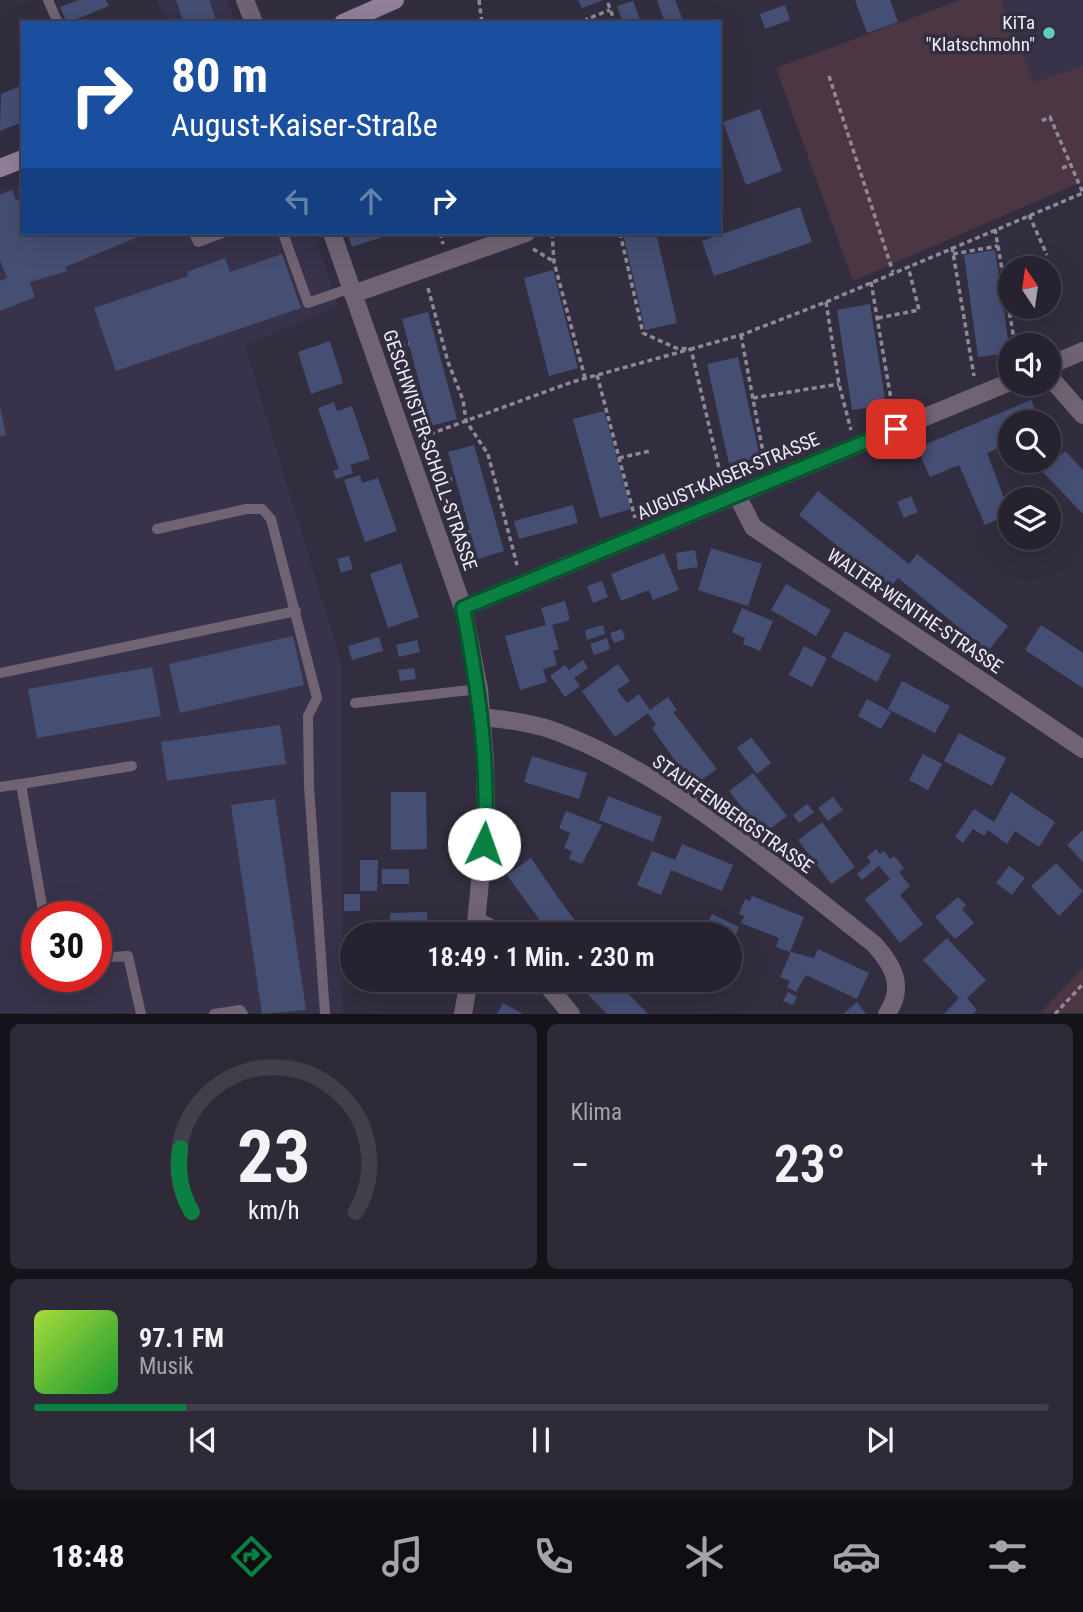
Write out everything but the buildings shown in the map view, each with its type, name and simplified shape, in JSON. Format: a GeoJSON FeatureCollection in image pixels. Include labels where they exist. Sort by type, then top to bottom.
{"type":"FeatureCollection","features":[{"type":"Feature","properties":{"kind":"street"},"geometry":{"type":"LineString","coordinates":[[245,0],[253,21]]}},
{"type":"Feature","properties":{"kind":"street"},"geometry":{"type":"LineString","coordinates":[[346,21],[375,4],[395,0]]}},
{"type":"Feature","properties":{"kind":"street"},"geometry":{"type":"LineString","coordinates":[[0,168],[21,160]]}},
{"type":"Feature","properties":{"kind":"street","name":"GESCHWISTER-SCHOLL-STRASSE"},"geometry":{"type":"LineString","coordinates":[[333,235],[463,608],[482,717],[486,819],[477,922]]}},
{"type":"Feature","properties":{"kind":"street"},"geometry":{"type":"LineString","coordinates":[[352,291],[520,235]]}},
{"type":"Feature","properties":{"kind":"street"},"geometry":{"type":"LineString","coordinates":[[1061,360],[1083,351]]}},
{"type":"Feature","properties":{"kind":"street","name":"AUGUST-KAISER-STRASSE"},"geometry":{"type":"LineString","coordinates":[[463,608],[998,387]]}},
{"type":"Feature","properties":{"kind":"street"},"geometry":{"type":"LineString","coordinates":[[1061,390],[1083,415]]}},
{"type":"Feature","properties":{"kind":"street","name":"WALTER-WENTHE-STRASSE"},"geometry":{"type":"LineString","coordinates":[[732,497],[753,527],[1083,750]]}},
{"type":"Feature","properties":{"kind":"street","name":"STAUFFENBERGSTRASSE"},"geometry":{"type":"LineString","coordinates":[[482,717],[559,732],[652,780],[741,841],[874,944],[888,959],[896,977],[897,995],[887,1013]]}},
{"type":"Feature","properties":{"kind":"street"},"geometry":{"type":"LineString","coordinates":[[463,1013],[467,992]]}},
{"type":"Feature","properties":{"kind":"street"},"geometry":{"type":"LineString","coordinates":[[553,992],[571,1013]]}},
{"type":"Feature","properties":{"kind":"lane"},"geometry":{"type":"LineString","coordinates":[[48,0],[57,21]]}},
{"type":"Feature","properties":{"kind":"lane"},"geometry":{"type":"LineString","coordinates":[[195,235],[198,242],[217,235]]}},
{"type":"Feature","properties":{"kind":"lane"},"geometry":{"type":"LineString","coordinates":[[285,235],[308,303],[352,291]]}},
{"type":"Feature","properties":{"kind":"lane"},"geometry":{"type":"LineString","coordinates":[[157,529],[246,509],[262,509],[271,519],[317,698],[308,716],[309,774],[325,1013]]}},
{"type":"Feature","properties":{"kind":"lane"},"geometry":{"type":"LineString","coordinates":[[0,673],[296,611]]}},
{"type":"Feature","properties":{"kind":"lane"},"geometry":{"type":"LineString","coordinates":[[355,703],[479,689]]}},
{"type":"Feature","properties":{"kind":"lane"},"geometry":{"type":"LineString","coordinates":[[0,787],[132,766]]}},
{"type":"Feature","properties":{"kind":"lane"},"geometry":{"type":"LineString","coordinates":[[21,784],[41,901]]}},
{"type":"Feature","properties":{"kind":"lane"},"geometry":{"type":"LineString","coordinates":[[112,957],[128,956],[141,1013]]}},
{"type":"Feature","properties":{"kind":"lane"},"geometry":{"type":"LineString","coordinates":[[214,1013],[240,1010],[243,1013]]}},
{"type":"Feature","properties":{"kind":"path"},"geometry":{"type":"LineString","coordinates":[[479,0],[482,21]]}},
{"type":"Feature","properties":{"kind":"path"},"geometry":{"type":"LineString","coordinates":[[608,3],[614,21]]}},
{"type":"Feature","properties":{"kind":"path"},"geometry":{"type":"LineString","coordinates":[[588,21],[610,10]]}},
{"type":"Feature","properties":{"kind":"path"},"geometry":{"type":"LineString","coordinates":[[829,76],[893,272]]}},
{"type":"Feature","properties":{"kind":"path"},"geometry":{"type":"LineString","coordinates":[[405,443],[597,375],[741,335],[827,302],[1083,193],[1050,117],[1041,121]]}},
{"type":"Feature","properties":{"kind":"path"},"geometry":{"type":"LineString","coordinates":[[1062,168],[1070,165]]}},
{"type":"Feature","properties":{"kind":"path"},"geometry":{"type":"LineString","coordinates":[[1029,215],[1047,254]]}},
{"type":"Feature","properties":{"kind":"path"},"geometry":{"type":"LineString","coordinates":[[995,229],[1012,333]]}},
{"type":"Feature","properties":{"kind":"path"},"geometry":{"type":"LineString","coordinates":[[552,235],[554,262],[585,379]]}},
{"type":"Feature","properties":{"kind":"path"},"geometry":{"type":"LineString","coordinates":[[620,235],[643,333],[676,348],[691,349]]}},
{"type":"Feature","properties":{"kind":"path"},"geometry":{"type":"LineString","coordinates":[[954,254],[998,246]]}},
{"type":"Feature","properties":{"kind":"path"},"geometry":{"type":"LineString","coordinates":[[952,247],[977,395]]}},
{"type":"Feature","properties":{"kind":"path"},"geometry":{"type":"LineString","coordinates":[[878,318],[919,310],[908,266]]}},
{"type":"Feature","properties":{"kind":"path"},"geometry":{"type":"LineString","coordinates":[[423,269],[447,362],[463,400],[466,421],[488,454],[521,585]]}},
{"type":"Feature","properties":{"kind":"path"},"geometry":{"type":"LineString","coordinates":[[871,282],[896,429]]}},
{"type":"Feature","properties":{"kind":"path"},"geometry":{"type":"LineString","coordinates":[[827,302],[839,384],[855,446]]}},
{"type":"Feature","properties":{"kind":"path"},"geometry":{"type":"LineString","coordinates":[[741,335],[769,481]]}},
{"type":"Feature","properties":{"kind":"path"},"geometry":{"type":"LineString","coordinates":[[691,349],[732,497]]}},
{"type":"Feature","properties":{"kind":"path"},"geometry":{"type":"LineString","coordinates":[[597,375],[639,536]]}},
{"type":"Feature","properties":{"kind":"path"},"geometry":{"type":"LineString","coordinates":[[753,398],[801,393],[839,384]]}},
{"type":"Feature","properties":{"kind":"path"},"geometry":{"type":"LineString","coordinates":[[619,458],[650,451]]}},
{"type":"Feature","properties":{"kind":"path"},"geometry":{"type":"LineString","coordinates":[[1055,1013],[1083,984]]}},
{"type":"Feature","properties":{"kind":"shaded area"},"geometry":{"type":"Polygon","coordinates":[[[157,0],[228,0],[234,21],[164,21],[157,0]]]}},
{"type":"Feature","properties":{"kind":"shaded area"},"geometry":{"type":"Polygon","coordinates":[[[960,0],[1001,0],[1034,82],[1083,66],[1083,181],[853,281],[776,68],[960,0]]]}},
{"type":"Feature","properties":{"kind":"shaded area","name":"KiTa \"Klatschmohn\""},"geometry":{"type":"Polygon","coordinates":[[[1001,0],[1083,0],[1083,66],[1034,82],[1001,0]]]}},
{"type":"Feature","properties":{"kind":"shaded area"},"geometry":{"type":"Polygon","coordinates":[[[21,184],[21,235],[315,235],[338,305],[245,346],[341,662],[342,922],[340,922],[340,992],[343,992],[343,1013],[0,1013],[0,192],[21,184]]]}},
{"type":"Feature","properties":{"kind":"shaded area"},"geometry":{"type":"Polygon","coordinates":[[[1083,968],[1083,1013],[1040,1013],[1083,968]]]}},
{"type":"Feature","properties":{"kind":"place","name":"KiTa \"Klatschmohn\""},"geometry":{"type":"Point","coordinates":[1049,33]}},
{"type":"Feature","properties":{"kind":"route"},"geometry":{"type":"LineString","coordinates":[[484,844],[486,819],[482,717],[463,608],[896,429]]}}]}
